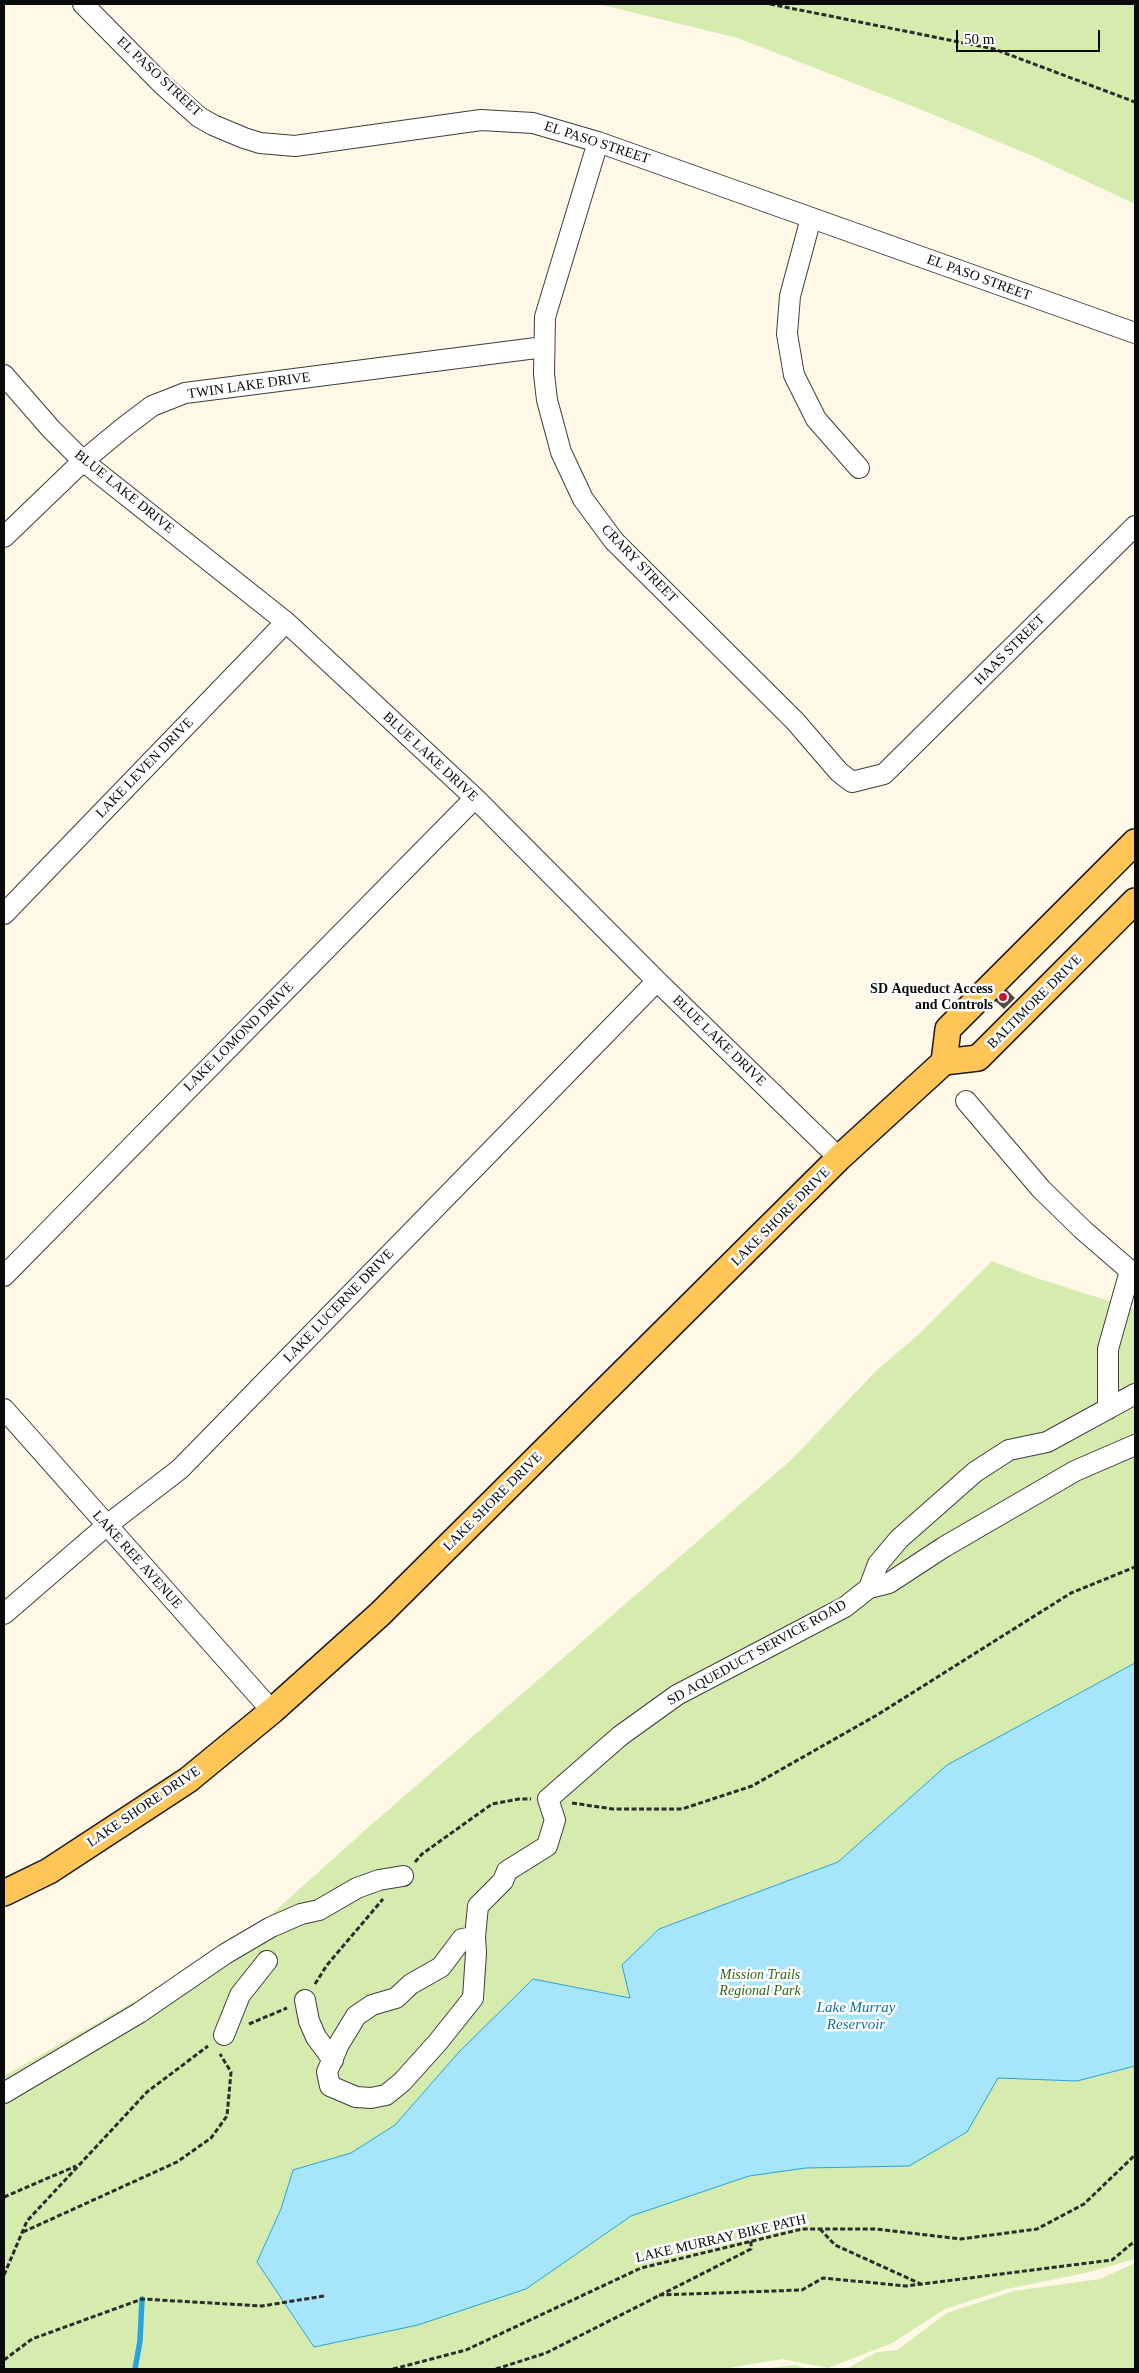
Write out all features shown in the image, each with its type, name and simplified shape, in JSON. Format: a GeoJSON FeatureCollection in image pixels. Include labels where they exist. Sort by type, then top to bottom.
{"type":"FeatureCollection","features":[{"type":"Feature","properties":{"kind":"main road"},"geometry":{"type":"LineString","coordinates":[[944,1062],[948,1029],[1135,842]]}},
{"type":"Feature","properties":{"kind":"main road","name":"BALTIMORE DRIVE"},"geometry":{"type":"LineString","coordinates":[[944,1062],[978,1058],[1135,901]]}},
{"type":"Feature","properties":{"kind":"main road","name":"LAKE SHORE DRIVE"},"geometry":{"type":"LineString","coordinates":[[4,1894],[48,1871],[188,1780],[272,1711],[380,1614],[839,1158],[944,1062]]}},
{"type":"Feature","properties":{"kind":"street","name":"EL PASO STREET"},"geometry":{"type":"LineString","coordinates":[[83,4],[163,85],[199,117],[244,138],[278,145],[311,144],[481,120],[533,123],[598,142],[1135,333]]}},
{"type":"Feature","properties":{"kind":"street","name":"CRARY STREET"},"geometry":{"type":"LineString","coordinates":[[598,142],[545,317],[544,347],[547,400],[561,452],[583,499],[609,534],[795,720],[839,772],[852,782],[884,774]]}},
{"type":"Feature","properties":{"kind":"street"},"geometry":{"type":"LineString","coordinates":[[811,218],[790,296],[787,334],[794,375],[816,419],[859,468]]}},
{"type":"Feature","properties":{"kind":"street","name":"TWIN LAKE DRIVE"},"geometry":{"type":"LineString","coordinates":[[4,537],[84,461],[152,406],[185,393],[544,347]]}},
{"type":"Feature","properties":{"kind":"street","name":"BLUE LAKE DRIVE"},"geometry":{"type":"LineString","coordinates":[[4,375],[51,429],[84,461],[286,622],[474,798],[656,980],[839,1158]]}},
{"type":"Feature","properties":{"kind":"street","name":"HAAS STREET"},"geometry":{"type":"LineString","coordinates":[[884,774],[1135,526]]}},
{"type":"Feature","properties":{"kind":"street","name":"LAKE LEVEN DRIVE"},"geometry":{"type":"LineString","coordinates":[[4,914],[286,622]]}},
{"type":"Feature","properties":{"kind":"street","name":"LAKE LOMOND DRIVE"},"geometry":{"type":"LineString","coordinates":[[4,1276],[474,798]]}},
{"type":"Feature","properties":{"kind":"street","name":"LAKE LUCERNE DRIVE"},"geometry":{"type":"LineString","coordinates":[[4,1614],[106,1526],[180,1469],[656,980]]}},
{"type":"Feature","properties":{"kind":"street"},"geometry":{"type":"LineString","coordinates":[[966,1101],[1042,1189],[1083,1230],[1132,1273],[1108,1349],[1108,1410]]}},
{"type":"Feature","properties":{"kind":"street"},"geometry":{"type":"LineString","coordinates":[[869,1588],[878,1564],[899,1538],[975,1472],[1008,1450],[1047,1442],[1135,1394]]}},
{"type":"Feature","properties":{"kind":"street","name":"LAKE REE AVENUE"},"geometry":{"type":"LineString","coordinates":[[4,1409],[272,1711]]}},
{"type":"Feature","properties":{"kind":"street","name":"SD AQUEDUCT SERVICE ROAD"},"geometry":{"type":"LineString","coordinates":[[475,1937],[462,1939],[441,1967],[410,1984],[396,1998],[372,2005],[356,2016],[339,2044],[327,2072],[330,2086],[356,2097],[371,2098],[386,2094],[402,2082],[473,1998],[478,1906],[503,1881],[507,1871],[547,1846],[555,1820],[548,1799],[620,1736],[677,1695],[732,1664],[845,1607],[869,1588],[889,1583],[944,1547],[1075,1471],[1135,1445]]}},
{"type":"Feature","properties":{"kind":"street"},"geometry":{"type":"LineString","coordinates":[[4,2093],[139,2013],[226,1954],[271,1927],[301,1914],[319,1910],[357,1888],[379,1880],[403,1876]]}},
{"type":"Feature","properties":{"kind":"street"},"geometry":{"type":"LineString","coordinates":[[221,2042],[240,1995],[267,1961]]}},
{"type":"Feature","properties":{"kind":"street"},"geometry":{"type":"LineString","coordinates":[[305,2000],[309,2021],[316,2037],[333,2060]]}},
{"type":"Feature","properties":{"kind":"path"},"geometry":{"type":"LineString","coordinates":[[770,4],[994,50],[1135,102]]}},
{"type":"Feature","properties":{"kind":"path"},"geometry":{"type":"LineString","coordinates":[[22,2233],[176,2162],[211,2138],[227,2116],[231,2072],[221,2042]]}},
{"type":"Feature","properties":{"kind":"path","name":"LAKE MURRAY BIKE PATH"},"geometry":{"type":"LineString","coordinates":[[394,2369],[466,2350],[641,2268],[802,2228],[876,2229],[960,2239],[1037,2229],[1084,2204],[1135,2154]]}},
{"type":"Feature","properties":{"kind":"path"},"geometry":{"type":"LineString","coordinates":[[4,2197],[79,2165]]}},
{"type":"Feature","properties":{"kind":"path"},"geometry":{"type":"LineString","coordinates":[[820,2228],[835,2245],[921,2284]]}},
{"type":"Feature","properties":{"kind":"path"},"geometry":{"type":"LineString","coordinates":[[496,2369],[546,2353],[750,2249],[752,2241]]}},
{"type":"Feature","properties":{"kind":"path"},"geometry":{"type":"LineString","coordinates":[[659,2296],[802,2290],[823,2278],[906,2286],[1112,2260],[1135,2241]]}},
{"type":"Feature","properties":{"kind":"path"},"geometry":{"type":"LineString","coordinates":[[4,2360],[32,2339],[142,2299],[262,2306],[324,2296]]}},
{"type":"Feature","properties":{"kind":"green space"},"geometry":{"type":"Polygon","coordinates":[[[598,4],[1135,4],[1135,204],[1037,158],[917,108],[738,38],[598,4]]]}},
{"type":"Feature","properties":{"kind":"green space","name":"Mission Trails Regional Park"},"geometry":{"type":"Polygon","coordinates":[[[992,1261],[1036,1278],[1135,1309],[1135,2259],[1085,2273],[1007,2289],[945,2309],[892,2343],[828,2368],[782,2359],[723,2369],[4,2369],[4,2076],[245,1938],[364,1831],[791,1460],[879,1368],[918,1335],[992,1261]]]}},
{"type":"Feature","properties":{"kind":"green space"},"geometry":{"type":"Polygon","coordinates":[[[1135,2263],[1135,2369],[846,2369],[877,2352],[897,2350],[947,2313],[1014,2291],[1100,2279],[1135,2263]]]}},
{"type":"Feature","properties":{"kind":"green space"},"geometry":{"type":"Polygon","coordinates":[[[796,2365],[807,2369],[760,2369],[796,2365]]]}},
{"type":"Feature","properties":{"kind":"water","name":"Lake Murray Reservoir"},"geometry":{"type":"Polygon","coordinates":[[[1135,1663],[1135,2066],[1077,2081],[998,2078],[967,2132],[909,2166],[806,2168],[749,2176],[631,2216],[526,2289],[418,2325],[314,2347],[257,2262],[281,2209],[293,2170],[351,2153],[395,2125],[459,2052],[533,1979],[630,1998],[622,1965],[659,1929],[838,1862],[947,1765],[1135,1663]]]}},
{"type":"Feature","properties":{"kind":"building","name":"SD Aqueduct Access and Controls"},"geometry":{"type":"Polygon","coordinates":[[[1001,984],[1015,998],[1004,1009],[990,996],[1001,984]]]}},
{"type":"Feature","properties":{"kind":"waterway"},"geometry":{"type":"LineString","coordinates":[[135,2369],[140,2341],[142,2299]]}},
{"type":"Feature","properties":{"kind":"place","name":"SD Aqueduct Access and Controls"},"geometry":{"type":"Point","coordinates":[1003,997]}}]}
